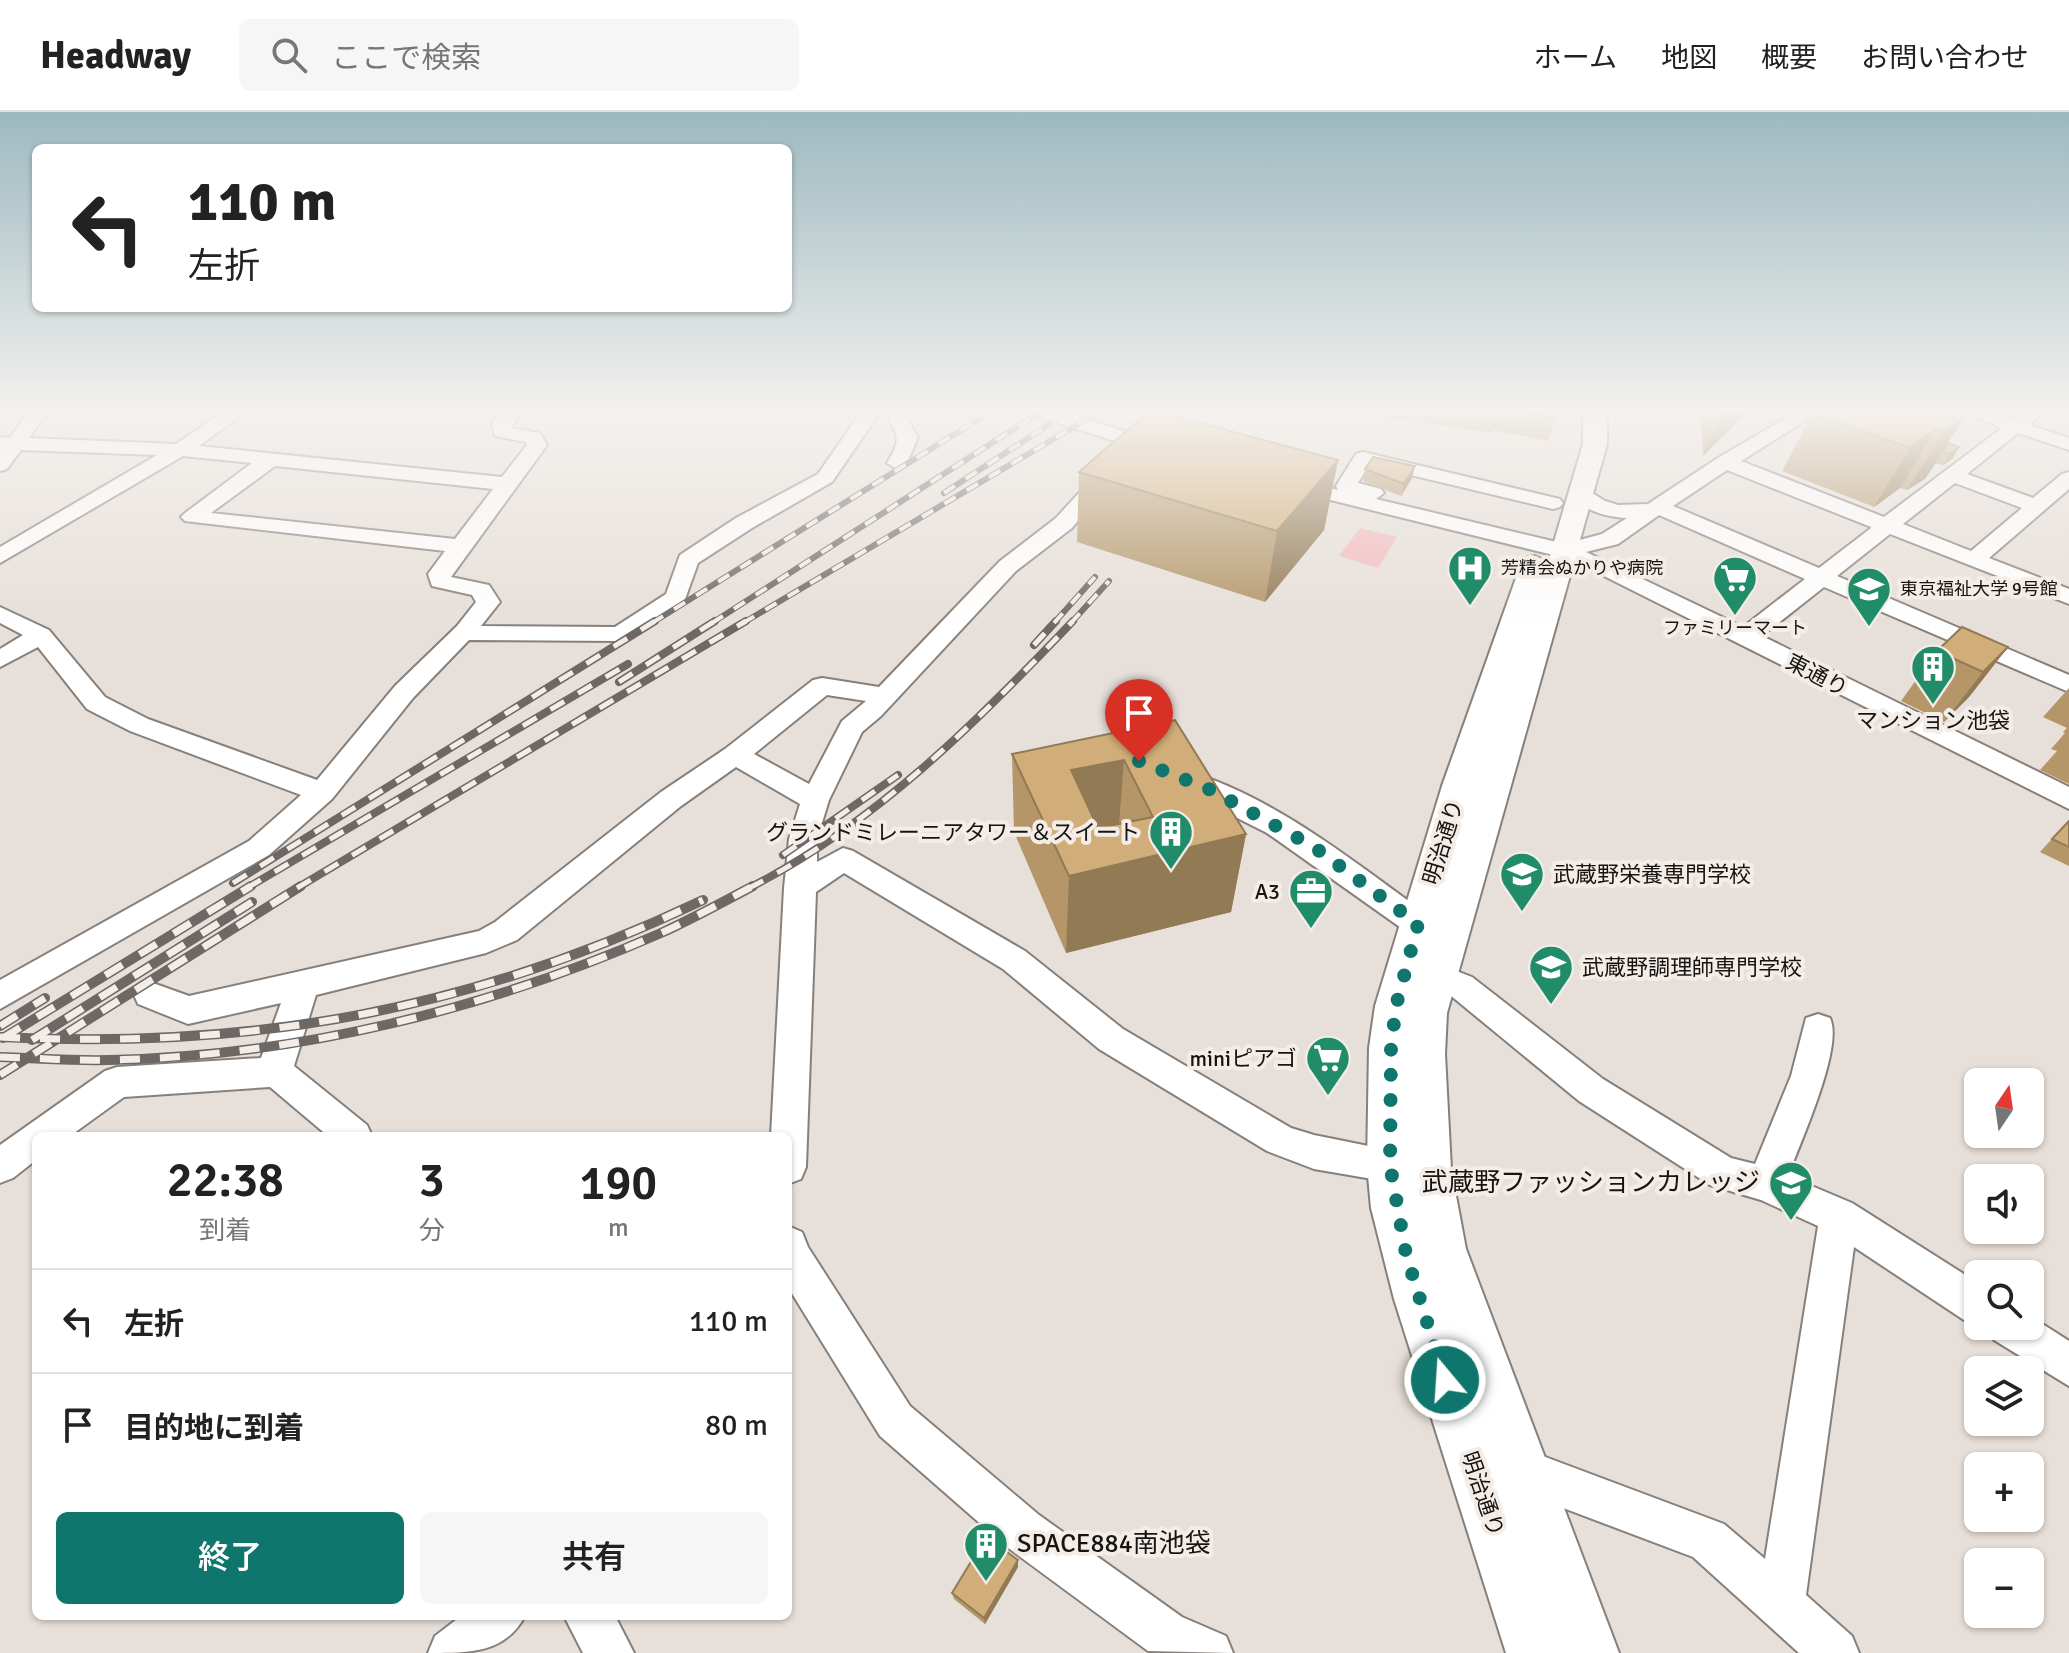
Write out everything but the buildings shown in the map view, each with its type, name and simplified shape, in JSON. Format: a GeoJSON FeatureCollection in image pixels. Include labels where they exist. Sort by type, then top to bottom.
{"type":"FeatureCollection","features":[{"type":"Feature","properties":{"kind":"main road"},"geometry":{"type":"LineString","coordinates":[[1552,549],[1553,503],[1559,484]]}},
{"type":"Feature","properties":{"kind":"main road"},"geometry":{"type":"LineString","coordinates":[[1552,549],[1583,484]]}},
{"type":"Feature","properties":{"kind":"main road","name":"明治通り"},"geometry":{"type":"LineString","coordinates":[[1537,1653],[1419,1299],[1395,1208],[1390,1165],[1391,1048],[1396,1006],[1418,924],[1552,549]]}},
{"type":"Feature","properties":{"kind":"main road","name":"明治通り"},"geometry":{"type":"LineString","coordinates":[[1552,549],[1426,1013],[1423,1054],[1432,1207],[1441,1249],[1588,1653]]}},
{"type":"Feature","properties":{"kind":"street"},"geometry":{"type":"LineString","coordinates":[[0,556],[119,484]]}},
{"type":"Feature","properties":{"kind":"street"},"geometry":{"type":"LineString","coordinates":[[237,484],[192,517],[461,546]]}},
{"type":"Feature","properties":{"kind":"street"},"geometry":{"type":"LineString","coordinates":[[0,996],[259,848],[322,792],[404,692],[463,633],[488,602],[481,590],[440,581],[439,574],[507,484]]}},
{"type":"Feature","properties":{"kind":"street"},"geometry":{"type":"LineString","coordinates":[[463,633],[620,634],[676,597],[688,560],[744,523],[814,484]]}},
{"type":"Feature","properties":{"kind":"street"},"geometry":{"type":"LineString","coordinates":[[789,1132],[799,888],[803,839],[815,800],[851,727],[1008,566],[1064,523],[1098,484]]}},
{"type":"Feature","properties":{"kind":"street","name":"東通り"},"geometry":{"type":"LineString","coordinates":[[1347,484],[1346,486],[1519,527],[1552,549],[1608,569],[2069,799]]}},
{"type":"Feature","properties":{"kind":"street","name":"東通り"},"geometry":{"type":"LineString","coordinates":[[1472,484],[1553,503]]}},
{"type":"Feature","properties":{"kind":"street"},"geometry":{"type":"LineString","coordinates":[[1279,491],[1508,556],[1610,539],[1694,484]]}},
{"type":"Feature","properties":{"kind":"street"},"geometry":{"type":"LineString","coordinates":[[1781,484],[2069,597]]}},
{"type":"Feature","properties":{"kind":"street"},"geometry":{"type":"LineString","coordinates":[[1883,524],[1895,520],[1943,484]]}},
{"type":"Feature","properties":{"kind":"street"},"geometry":{"type":"LineString","coordinates":[[1972,484],[2036,506]]}},
{"type":"Feature","properties":{"kind":"street"},"geometry":{"type":"LineString","coordinates":[[1975,559],[2062,484]]}},
{"type":"Feature","properties":{"kind":"street"},"geometry":{"type":"LineString","coordinates":[[1580,494],[1596,505],[1614,510],[1643,513],[1660,508],[2069,684]]}},
{"type":"Feature","properties":{"kind":"street"},"geometry":{"type":"LineString","coordinates":[[1744,638],[1881,531],[1883,524]]}},
{"type":"Feature","properties":{"kind":"street"},"geometry":{"type":"LineString","coordinates":[[0,614],[41,635],[96,703],[139,725],[322,792]]}},
{"type":"Feature","properties":{"kind":"street"},"geometry":{"type":"LineString","coordinates":[[0,659],[41,635]]}},
{"type":"Feature","properties":{"kind":"street"},"geometry":{"type":"LineString","coordinates":[[150,995],[188,1010],[486,941],[506,931],[671,799],[735,755],[822,686],[883,696]]}},
{"type":"Feature","properties":{"kind":"street"},"geometry":{"type":"LineString","coordinates":[[735,755],[815,800]]}},
{"type":"Feature","properties":{"kind":"street"},"geometry":{"type":"LineString","coordinates":[[1168,772],[1211,790],[1314,847],[1418,924]]}},
{"type":"Feature","properties":{"kind":"street"},"geometry":{"type":"LineString","coordinates":[[799,888],[843,859],[1014,960],[1111,1039],[1280,1140],[1314,1152],[1390,1165]]}},
{"type":"Feature","properties":{"kind":"street"},"geometry":{"type":"LineString","coordinates":[[1438,977],[1461,986],[1591,1090],[1723,1173],[1766,1184],[1839,1216],[1964,1297]]}},
{"type":"Feature","properties":{"kind":"street"},"geometry":{"type":"LineString","coordinates":[[277,1072],[277,1063],[303,985]]}},
{"type":"Feature","properties":{"kind":"street"},"geometry":{"type":"LineString","coordinates":[[1766,1184],[1808,1076],[1818,1028]]}},
{"type":"Feature","properties":{"kind":"street"},"geometry":{"type":"LineString","coordinates":[[46,1132],[117,1082],[277,1072],[349,1132]]}},
{"type":"Feature","properties":{"kind":"street"},"geometry":{"type":"LineString","coordinates":[[0,1166],[32,1142]]}},
{"type":"Feature","properties":{"kind":"street"},"geometry":{"type":"LineString","coordinates":[[1781,1605],[1839,1216]]}},
{"type":"Feature","properties":{"kind":"street"},"geometry":{"type":"LineString","coordinates":[[792,1258],[895,1421],[1023,1531],[1165,1634],[1209,1653]]}},
{"type":"Feature","properties":{"kind":"street"},"geometry":{"type":"LineString","coordinates":[[2030,1340],[2069,1365]]}},
{"type":"Feature","properties":{"kind":"street"},"geometry":{"type":"LineString","coordinates":[[1521,1470],[1708,1540],[1835,1653]]}},
{"type":"Feature","properties":{"kind":"street"},"geometry":{"type":"LineString","coordinates":[[452,1653],[496,1620]]}},
{"type":"Feature","properties":{"kind":"street"},"geometry":{"type":"LineString","coordinates":[[590,1620],[610,1653]]}},
{"type":"Feature","properties":{"kind":"shaded area"},"geometry":{"type":"Polygon","coordinates":[[[1360,528],[1397,537],[1378,568],[1339,556],[1360,528]]]}},
{"type":"Feature","properties":{"kind":"railway"},"geometry":{"type":"LineString","coordinates":[[652,623],[875,484]]}},
{"type":"Feature","properties":{"kind":"railway"},"geometry":{"type":"LineString","coordinates":[[712,623],[928,484]]}},
{"type":"Feature","properties":{"kind":"railway"},"geometry":{"type":"LineString","coordinates":[[944,493],[958,484]]}},
{"type":"Feature","properties":{"kind":"railway"},"geometry":{"type":"LineString","coordinates":[[743,623],[978,484]]}},
{"type":"Feature","properties":{"kind":"railway"},"geometry":{"type":"LineString","coordinates":[[1054,623],[1095,577]]}},
{"type":"Feature","properties":{"kind":"railway"},"geometry":{"type":"LineString","coordinates":[[1071,623],[1109,581]]}},
{"type":"Feature","properties":{"kind":"railway"},"geometry":{"type":"LineString","coordinates":[[233,883],[655,621]]}},
{"type":"Feature","properties":{"kind":"railway"},"geometry":{"type":"LineString","coordinates":[[619,682],[715,621]]}},
{"type":"Feature","properties":{"kind":"railway"},"geometry":{"type":"LineString","coordinates":[[297,888],[746,621]]}},
{"type":"Feature","properties":{"kind":"railway"},"geometry":{"type":"LineString","coordinates":[[1034,645],[1056,621]]}},
{"type":"Feature","properties":{"kind":"railway"},"geometry":{"type":"LineString","coordinates":[[749,888],[795,862],[882,802],[962,733],[1073,621]]}},
{"type":"Feature","properties":{"kind":"railway"},"geometry":{"type":"LineString","coordinates":[[247,888],[628,664]]}},
{"type":"Feature","properties":{"kind":"railway"},"geometry":{"type":"LineString","coordinates":[[783,855],[898,775]]}},
{"type":"Feature","properties":{"kind":"railway"},"geometry":{"type":"LineString","coordinates":[[4,1037],[251,886]]}},
{"type":"Feature","properties":{"kind":"railway"},"geometry":{"type":"LineString","coordinates":[[59,1038],[301,886]]}},
{"type":"Feature","properties":{"kind":"railway"},"geometry":{"type":"LineString","coordinates":[[27,1058],[95,1060],[180,1057],[322,1038],[391,1024],[460,1006],[595,960],[673,928],[753,886]]}},
{"type":"Feature","properties":{"kind":"railway"},"geometry":{"type":"LineString","coordinates":[[59,1038],[185,1037],[360,1015],[446,995],[532,970],[617,938],[703,900]]}},
{"type":"Feature","properties":{"kind":"railway"},"geometry":{"type":"LineString","coordinates":[[36,1038],[252,902]]}},
{"type":"Feature","properties":{"kind":"railway"},"geometry":{"type":"LineString","coordinates":[[0,1026],[45,998]]}},
{"type":"Feature","properties":{"kind":"railway"},"geometry":{"type":"LineString","coordinates":[[0,1037],[4,1037]]}},
{"type":"Feature","properties":{"kind":"railway"},"geometry":{"type":"LineString","coordinates":[[4,1037],[36,1038]]}},
{"type":"Feature","properties":{"kind":"railway"},"geometry":{"type":"LineString","coordinates":[[32,1040],[36,1038]]}},
{"type":"Feature","properties":{"kind":"railway"},"geometry":{"type":"LineString","coordinates":[[36,1038],[59,1038]]}},
{"type":"Feature","properties":{"kind":"railway"},"geometry":{"type":"LineString","coordinates":[[27,1058],[59,1038]]}},
{"type":"Feature","properties":{"kind":"railway"},"geometry":{"type":"LineString","coordinates":[[0,1057],[27,1058]]}},
{"type":"Feature","properties":{"kind":"railway"},"geometry":{"type":"LineString","coordinates":[[0,1075],[27,1058]]}},
{"type":"Feature","properties":{"kind":"place","name":"芳精会ぬかりや病院"},"geometry":{"type":"Point","coordinates":[1470,607]}},
{"type":"Feature","properties":{"kind":"place","name":"ファミリーマート"},"geometry":{"type":"Point","coordinates":[1735,617]}},
{"type":"Feature","properties":{"kind":"place","name":"東京福祉大学 9号館"},"geometry":{"type":"Point","coordinates":[1869,628]}},
{"type":"Feature","properties":{"kind":"place","name":"マンション池袋"},"geometry":{"type":"Point","coordinates":[1933,706]}},
{"type":"Feature","properties":{"kind":"place","name":"グランドミレーニアタワー＆スイート"},"geometry":{"type":"Point","coordinates":[1171,871]}},
{"type":"Feature","properties":{"kind":"place","name":"武蔵野栄養専門学校"},"geometry":{"type":"Point","coordinates":[1522,913]}},
{"type":"Feature","properties":{"kind":"place","name":"A3"},"geometry":{"type":"Point","coordinates":[1311,930]}},
{"type":"Feature","properties":{"kind":"place","name":"武蔵野調理師専門学校"},"geometry":{"type":"Point","coordinates":[1551,1006]}},
{"type":"Feature","properties":{"kind":"place","name":"miniピアゴ"},"geometry":{"type":"Point","coordinates":[1328,1097]}},
{"type":"Feature","properties":{"kind":"place","name":"武蔵野ファッションカレッジ"},"geometry":{"type":"Point","coordinates":[1791,1222]}},
{"type":"Feature","properties":{"kind":"place","name":"SPACE884南池袋"},"geometry":{"type":"Point","coordinates":[986,1583]}},
{"type":"Feature","properties":{"kind":"route"},"geometry":{"type":"LineString","coordinates":[[1139,761],[1211,790],[1314,847],[1418,924],[1396,1006],[1391,1048],[1390,1165],[1395,1208],[1406,1254],[1445,1380]]}}]}
